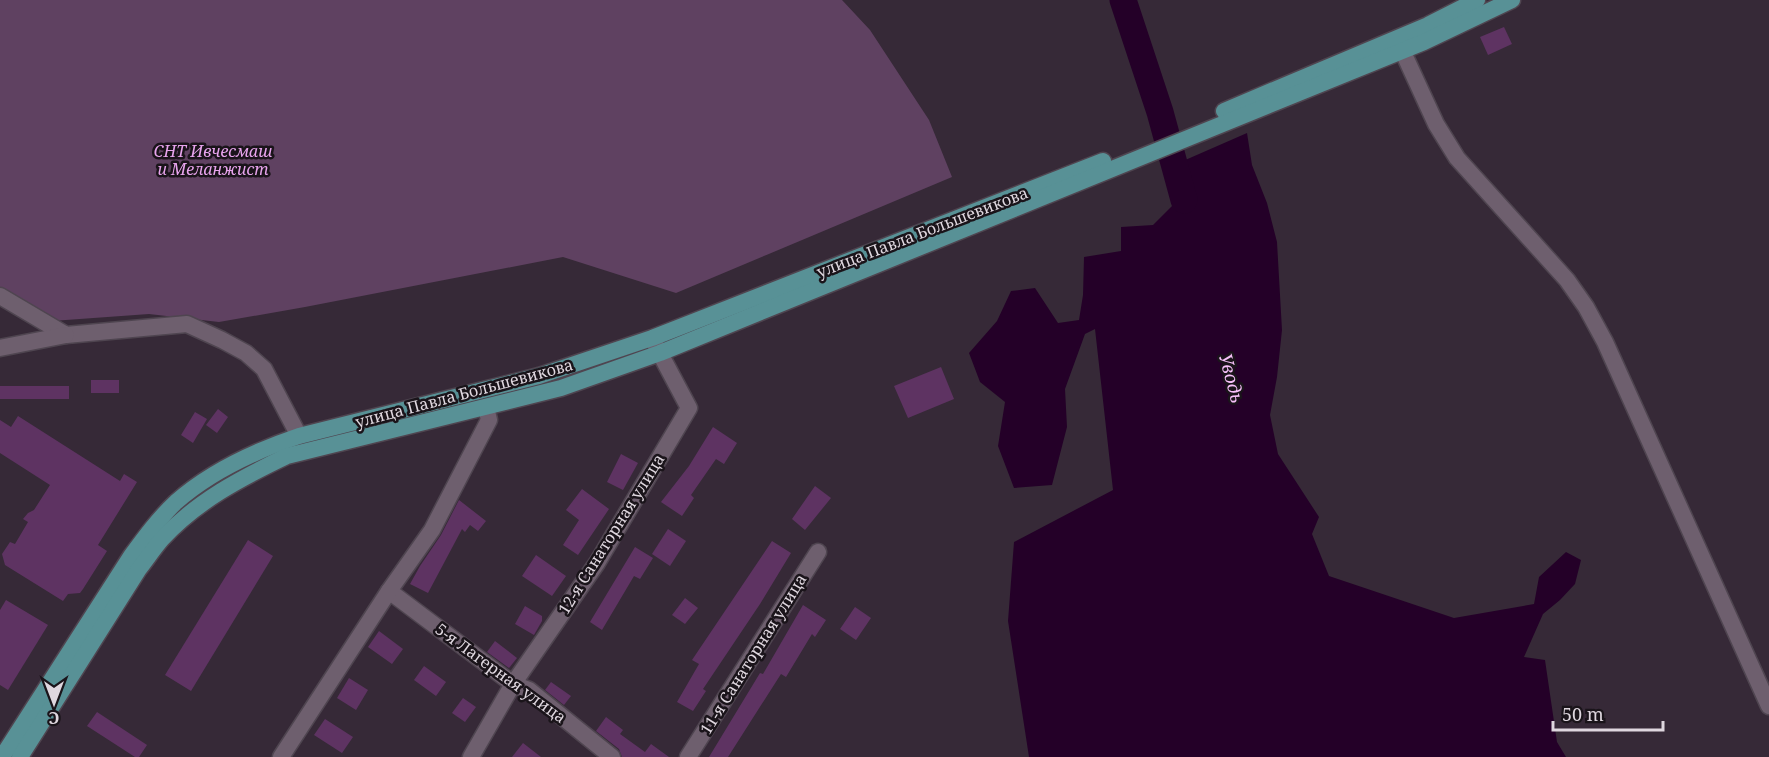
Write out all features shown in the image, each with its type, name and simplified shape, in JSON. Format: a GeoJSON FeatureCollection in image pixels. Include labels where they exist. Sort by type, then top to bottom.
{"type":"FeatureCollection","features":[{"type":"Feature","properties":{"kind":"main road"},"geometry":{"type":"LineString","coordinates":[[1400,44],[1477,0]]}},
{"type":"Feature","properties":{"kind":"main road"},"geometry":{"type":"LineString","coordinates":[[1117,162],[1512,0]]}},
{"type":"Feature","properties":{"kind":"main road","name":"улица Павла Большевикова"},"geometry":{"type":"LineString","coordinates":[[2,757],[130,556],[153,525],[203,481],[269,446],[299,436],[539,376],[652,338],[1117,162]]}},
{"type":"Feature","properties":{"kind":"main road","name":"улица Павла Большевикова"},"geometry":{"type":"LineString","coordinates":[[20,757],[139,569],[161,540],[210,497],[248,475],[287,456],[561,388],[660,354],[1117,162]]}},
{"type":"Feature","properties":{"kind":"street"},"geometry":{"type":"LineString","coordinates":[[1400,44],[1436,124],[1457,158],[1567,280],[1586,307],[1610,352],[1769,706]]}},
{"type":"Feature","properties":{"kind":"street"},"geometry":{"type":"LineString","coordinates":[[0,296],[66,335]]}},
{"type":"Feature","properties":{"kind":"street"},"geometry":{"type":"LineString","coordinates":[[0,348],[66,335],[187,324],[246,353],[264,369],[299,436]]}},
{"type":"Feature","properties":{"kind":"street","name":"12-я Санаторная улица"},"geometry":{"type":"LineString","coordinates":[[471,757],[513,684],[597,563],[688,408],[652,338]]}},
{"type":"Feature","properties":{"kind":"street","name":"улица Павла Большевикова"},"geometry":{"type":"LineString","coordinates":[[281,757],[389,591],[432,530],[489,420],[486,407]]}},
{"type":"Feature","properties":{"kind":"street","name":"11-я Санаторная улица"},"geometry":{"type":"LineString","coordinates":[[688,757],[818,552]]}},
{"type":"Feature","properties":{"kind":"street","name":"5-я Лагерная улица"},"geometry":{"type":"LineString","coordinates":[[389,591],[513,684],[529,690],[612,757]]}},
{"type":"Feature","properties":{"kind":"green space","name":"СНТ Ивчесмаш и Меланжист"},"geometry":{"type":"Polygon","coordinates":[[[0,0],[842,0],[870,30],[929,120],[952,177],[676,293],[563,257],[219,322],[149,314],[52,321],[0,289],[0,0]]]}},
{"type":"Feature","properties":{"kind":"water"},"geometry":{"type":"Polygon","coordinates":[[[1247,133],[1252,165],[1267,203],[1277,242],[1282,330],[1270,415],[1278,454],[1319,517],[1312,534],[1329,576],[1454,618],[1534,604],[1539,577],[1566,552],[1581,560],[1575,584],[1543,614],[1524,657],[1545,660],[1557,742],[1566,757],[1029,757],[1008,621],[1014,542],[1113,490],[1095,329],[1085,334],[1065,389],[1067,427],[1052,485],[1014,488],[998,446],[1005,402],[980,382],[969,353],[997,321],[1011,291],[1035,288],[1058,323],[1079,320],[1083,295],[1084,257],[1121,251],[1121,227],[1153,225],[1174,204],[1167,168],[1247,133]]]}},
{"type":"Feature","properties":{"kind":"building"},"geometry":{"type":"Polygon","coordinates":[[[1504,27],[1512,44],[1488,55],[1480,37],[1504,27]]]}},
{"type":"Feature","properties":{"kind":"building"},"geometry":{"type":"Polygon","coordinates":[[[941,367],[954,399],[908,418],[894,386],[941,367]]]}},
{"type":"Feature","properties":{"kind":"building"},"geometry":{"type":"Polygon","coordinates":[[[91,380],[119,380],[119,393],[91,393],[91,380]]]}},
{"type":"Feature","properties":{"kind":"building"},"geometry":{"type":"Polygon","coordinates":[[[0,386],[69,386],[69,399],[0,399],[0,386]]]}},
{"type":"Feature","properties":{"kind":"building"},"geometry":{"type":"Polygon","coordinates":[[[218,409],[228,417],[217,433],[206,425],[218,409]]]}},
{"type":"Feature","properties":{"kind":"building"},"geometry":{"type":"Polygon","coordinates":[[[195,412],[207,419],[193,443],[181,435],[195,412]]]}},
{"type":"Feature","properties":{"kind":"building"},"geometry":{"type":"Polygon","coordinates":[[[18,416],[120,481],[124,474],[137,482],[98,545],[107,551],[80,593],[68,594],[63,601],[5,565],[2,554],[10,542],[15,544],[28,522],[23,519],[34,510],[50,485],[0,453],[0,420],[11,427],[18,416]]]}},
{"type":"Feature","properties":{"kind":"building"},"geometry":{"type":"Polygon","coordinates":[[[713,427],[737,443],[724,464],[716,459],[691,495],[694,498],[682,516],[661,502],[689,466],[713,427]]]}},
{"type":"Feature","properties":{"kind":"building"},"geometry":{"type":"Polygon","coordinates":[[[621,454],[638,463],[623,490],[607,482],[621,454]]]}},
{"type":"Feature","properties":{"kind":"building"},"geometry":{"type":"Polygon","coordinates":[[[815,486],[831,498],[805,530],[792,519],[815,486]]]}},
{"type":"Feature","properties":{"kind":"building"},"geometry":{"type":"Polygon","coordinates":[[[582,489],[609,509],[578,555],[563,545],[579,520],[566,510],[582,489]]]}},
{"type":"Feature","properties":{"kind":"building"},"geometry":{"type":"Polygon","coordinates":[[[459,500],[486,521],[478,531],[470,525],[465,532],[462,529],[428,593],[410,584],[441,535],[459,500]]]}},
{"type":"Feature","properties":{"kind":"building"},"geometry":{"type":"Polygon","coordinates":[[[668,529],[686,541],[670,566],[652,554],[668,529]]]}},
{"type":"Feature","properties":{"kind":"building"},"geometry":{"type":"Polygon","coordinates":[[[248,540],[273,556],[191,691],[165,675],[248,540]]]}},
{"type":"Feature","properties":{"kind":"building"},"geometry":{"type":"Polygon","coordinates":[[[772,541],[791,553],[703,689],[706,691],[693,711],[677,702],[699,664],[692,660],[772,541]]]}},
{"type":"Feature","properties":{"kind":"building"},"geometry":{"type":"Polygon","coordinates":[[[635,547],[653,558],[640,579],[634,576],[602,630],[590,622],[635,547]]]}},
{"type":"Feature","properties":{"kind":"building"},"geometry":{"type":"Polygon","coordinates":[[[536,555],[566,576],[552,596],[522,576],[536,555]]]}},
{"type":"Feature","properties":{"kind":"building"},"geometry":{"type":"Polygon","coordinates":[[[685,598],[698,608],[685,624],[672,615],[685,598]]]}},
{"type":"Feature","properties":{"kind":"building"},"geometry":{"type":"Polygon","coordinates":[[[6,600],[48,625],[8,690],[0,685],[0,610],[6,600]]]}},
{"type":"Feature","properties":{"kind":"building"},"geometry":{"type":"Polygon","coordinates":[[[803,605],[826,620],[815,637],[812,634],[786,677],[781,674],[728,757],[709,757],[760,673],[763,674],[803,605]]]}},
{"type":"Feature","properties":{"kind":"building"},"geometry":{"type":"Polygon","coordinates":[[[525,606],[542,616],[542,621],[534,635],[515,624],[525,606]]]}},
{"type":"Feature","properties":{"kind":"building"},"geometry":{"type":"Polygon","coordinates":[[[855,607],[871,618],[856,640],[840,629],[855,607]]]}},
{"type":"Feature","properties":{"kind":"building"},"geometry":{"type":"Polygon","coordinates":[[[379,631],[403,649],[392,664],[368,647],[379,631]]]}},
{"type":"Feature","properties":{"kind":"building"},"geometry":{"type":"Polygon","coordinates":[[[495,641],[517,658],[509,668],[487,652],[495,641]]]}},
{"type":"Feature","properties":{"kind":"building"},"geometry":{"type":"Polygon","coordinates":[[[424,666],[446,682],[436,696],[414,680],[424,666]]]}},
{"type":"Feature","properties":{"kind":"building"},"geometry":{"type":"Polygon","coordinates":[[[349,678],[368,690],[356,710],[337,698],[349,678]]]}},
{"type":"Feature","properties":{"kind":"building"},"geometry":{"type":"Polygon","coordinates":[[[551,682],[571,696],[564,705],[545,690],[551,682]]]}},
{"type":"Feature","properties":{"kind":"building"},"geometry":{"type":"Polygon","coordinates":[[[463,698],[476,707],[465,722],[452,713],[463,698]]]}},
{"type":"Feature","properties":{"kind":"building"},"geometry":{"type":"Polygon","coordinates":[[[97,712],[147,745],[139,757],[135,757],[87,726],[97,712]]]}},
{"type":"Feature","properties":{"kind":"building"},"geometry":{"type":"Polygon","coordinates":[[[606,717],[623,730],[620,734],[645,752],[651,744],[669,757],[622,757],[619,749],[596,731],[606,717]]]}},
{"type":"Feature","properties":{"kind":"building"},"geometry":{"type":"Polygon","coordinates":[[[325,719],[353,737],[342,753],[314,735],[325,719]]]}},
{"type":"Feature","properties":{"kind":"building"},"geometry":{"type":"Polygon","coordinates":[[[523,743],[541,757],[512,757],[523,743]]]}},
{"type":"Feature","properties":{"kind":"waterway","name":"Уводь"},"geometry":{"type":"LineString","coordinates":[[1123,0],[1160,112],[1184,200]]}}]}
